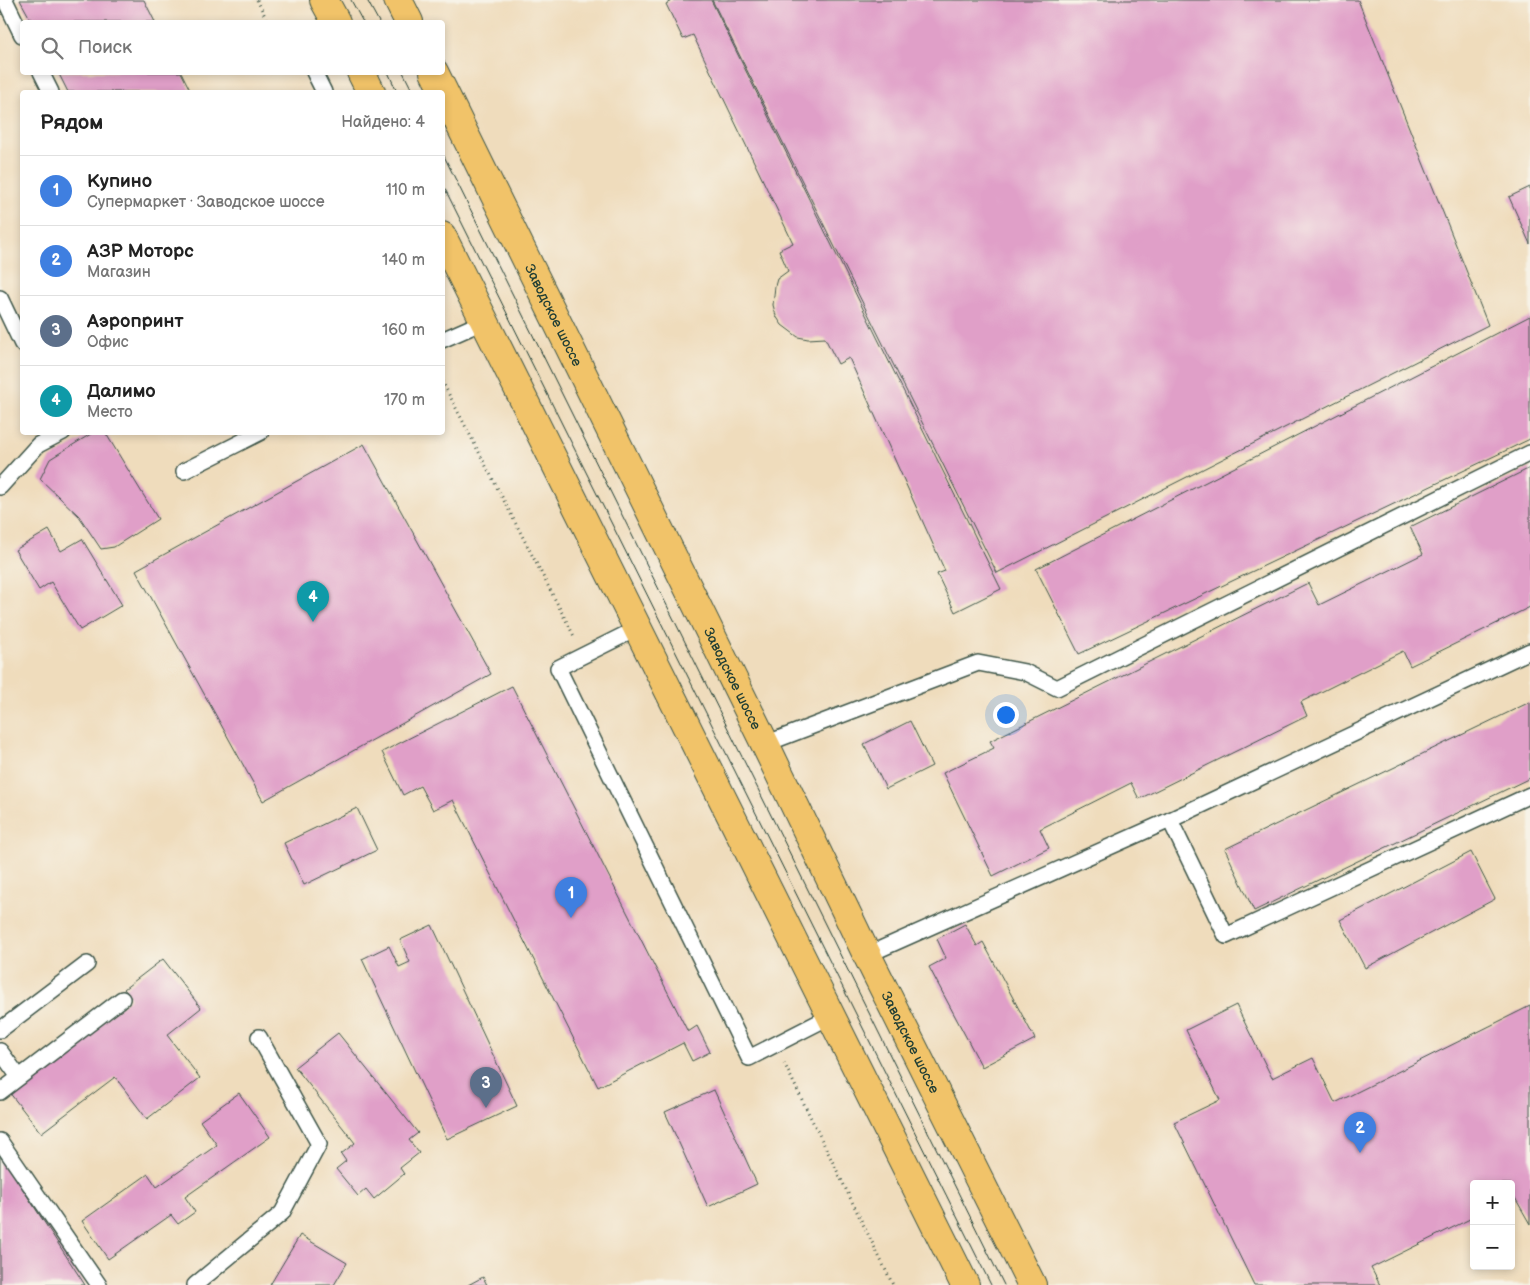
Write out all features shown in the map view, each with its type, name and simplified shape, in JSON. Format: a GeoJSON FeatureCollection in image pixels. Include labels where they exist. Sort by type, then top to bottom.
{"type":"FeatureCollection","features":[{"type":"Feature","properties":{"kind":"main road"},"geometry":{"type":"LineString","coordinates":[[324,0],[335,20]]}},
{"type":"Feature","properties":{"kind":"main road"},"geometry":{"type":"LineString","coordinates":[[398,0],[408,20]]}},
{"type":"Feature","properties":{"kind":"main road"},"geometry":{"type":"LineString","coordinates":[[362,75],[370,90]]}},
{"type":"Feature","properties":{"kind":"main road","name":"Заводское шоссе"},"geometry":{"type":"LineString","coordinates":[[435,75],[443,90]]}},
{"type":"Feature","properties":{"kind":"main road","name":"Заводское шоссе"},"geometry":{"type":"LineString","coordinates":[[445,94],[867,955],[1032,1285]]}},
{"type":"Feature","properties":{"kind":"main road"},"geometry":{"type":"LineString","coordinates":[[445,242],[965,1285]]}},
{"type":"Feature","properties":{"kind":"lane"},"geometry":{"type":"LineString","coordinates":[[5,0],[20,31]]}},
{"type":"Feature","properties":{"kind":"lane"},"geometry":{"type":"LineString","coordinates":[[42,75],[50,90]]}},
{"type":"Feature","properties":{"kind":"lane"},"geometry":{"type":"LineString","coordinates":[[316,75],[323,90]]}},
{"type":"Feature","properties":{"kind":"lane"},"geometry":{"type":"LineString","coordinates":[[0,298],[20,340]]}},
{"type":"Feature","properties":{"kind":"lane"},"geometry":{"type":"LineString","coordinates":[[445,338],[485,321]]}},
{"type":"Feature","properties":{"kind":"lane"},"geometry":{"type":"LineString","coordinates":[[0,487],[38,445],[57,435]]}},
{"type":"Feature","properties":{"kind":"lane"},"geometry":{"type":"LineString","coordinates":[[184,471],[254,435]]}},
{"type":"Feature","properties":{"kind":"lane"},"geometry":{"type":"LineString","coordinates":[[765,744],[978,662],[1025,672],[1057,688],[1530,453]]}},
{"type":"Feature","properties":{"kind":"lane"},"geometry":{"type":"LineString","coordinates":[[638,628],[558,668],[749,1058],[831,1016]]}},
{"type":"Feature","properties":{"kind":"lane"},"geometry":{"type":"LineString","coordinates":[[867,955],[1170,820],[1530,651]]}},
{"type":"Feature","properties":{"kind":"lane"},"geometry":{"type":"LineString","coordinates":[[1170,820],[1226,936],[1530,796]]}},
{"type":"Feature","properties":{"kind":"lane"},"geometry":{"type":"LineString","coordinates":[[0,1030],[87,964]]}},
{"type":"Feature","properties":{"kind":"lane"},"geometry":{"type":"LineString","coordinates":[[0,1092],[122,999]]}},
{"type":"Feature","properties":{"kind":"lane"},"geometry":{"type":"LineString","coordinates":[[195,1285],[282,1213],[319,1144],[259,1037]]}},
{"type":"Feature","properties":{"kind":"lane"},"geometry":{"type":"LineString","coordinates":[[0,1051],[19,1077]]}},
{"type":"Feature","properties":{"kind":"lane"},"geometry":{"type":"LineString","coordinates":[[0,1141],[99,1285]]}},
{"type":"Feature","properties":{"kind":"path"},"geometry":{"type":"LineString","coordinates":[[257,0],[267,20]]}},
{"type":"Feature","properties":{"kind":"path"},"geometry":{"type":"LineString","coordinates":[[445,387],[584,655]]}},
{"type":"Feature","properties":{"kind":"path"},"geometry":{"type":"LineString","coordinates":[[774,1045],[893,1285]]}},
{"type":"Feature","properties":{"kind":"building"},"geometry":{"type":"Polygon","coordinates":[[[20,0],[144,0],[154,20],[31,20],[20,0]]]}},
{"type":"Feature","properties":{"kind":"building"},"geometry":{"type":"Polygon","coordinates":[[[673,0],[711,0],[1001,589],[955,612],[937,574],[945,571],[849,358],[838,364],[825,338],[808,339],[798,337],[782,325],[776,316],[773,305],[775,286],[777,279],[788,271],[779,250],[793,243],[693,35],[683,39],[666,4],[673,0]]]}},
{"type":"Feature","properties":{"kind":"building"},"geometry":{"type":"Polygon","coordinates":[[[712,0],[1358,0],[1488,325],[997,573],[712,0]]]}},
{"type":"Feature","properties":{"kind":"building"},"geometry":{"type":"Polygon","coordinates":[[[60,75],[182,75],[190,90],[67,90],[60,75]]]}},
{"type":"Feature","properties":{"kind":"building"},"geometry":{"type":"Polygon","coordinates":[[[1530,187],[1530,244],[1509,197],[1530,187]]]}},
{"type":"Feature","properties":{"kind":"building"},"geometry":{"type":"Polygon","coordinates":[[[1530,316],[1530,439],[1079,654],[1036,569],[1530,316]]]}},
{"type":"Feature","properties":{"kind":"building"},"geometry":{"type":"Polygon","coordinates":[[[89,435],[107,435],[158,519],[114,547],[101,549],[79,516],[40,479],[50,459],[89,435]]]}},
{"type":"Feature","properties":{"kind":"building"},"geometry":{"type":"Polygon","coordinates":[[[364,444],[491,674],[263,801],[136,570],[364,444]]]}},
{"type":"Feature","properties":{"kind":"building"},"geometry":{"type":"Polygon","coordinates":[[[1530,468],[1530,607],[1410,666],[1403,651],[1301,702],[1307,716],[1139,799],[1131,783],[1040,829],[1049,848],[993,876],[943,773],[994,748],[990,741],[1308,583],[1319,605],[1423,554],[1410,527],[1530,468]]]}},
{"type":"Feature","properties":{"kind":"building"},"geometry":{"type":"Polygon","coordinates":[[[49,530],[61,551],[82,539],[122,605],[80,630],[51,582],[39,590],[15,550],[49,530]]]}},
{"type":"Feature","properties":{"kind":"building"},"geometry":{"type":"Polygon","coordinates":[[[512,686],[688,1032],[697,1026],[710,1052],[692,1061],[683,1043],[598,1087],[453,800],[433,810],[420,786],[403,795],[382,752],[512,686]]]}},
{"type":"Feature","properties":{"kind":"building"},"geometry":{"type":"Polygon","coordinates":[[[1530,702],[1530,778],[1254,911],[1225,849],[1530,702]]]}},
{"type":"Feature","properties":{"kind":"building"},"geometry":{"type":"Polygon","coordinates":[[[910,721],[932,766],[886,789],[864,744],[910,721]]]}},
{"type":"Feature","properties":{"kind":"building"},"geometry":{"type":"Polygon","coordinates":[[[357,808],[377,850],[304,885],[284,843],[357,808]]]}},
{"type":"Feature","properties":{"kind":"building"},"geometry":{"type":"Polygon","coordinates":[[[1471,852],[1495,899],[1365,968],[1340,920],[1471,852]]]}},
{"type":"Feature","properties":{"kind":"building"},"geometry":{"type":"Polygon","coordinates":[[[965,924],[977,946],[983,942],[1035,1039],[982,1067],[929,967],[946,958],[937,939],[965,924]]]}},
{"type":"Feature","properties":{"kind":"building"},"geometry":{"type":"Polygon","coordinates":[[[432,925],[517,1106],[447,1139],[362,959],[389,946],[399,967],[410,962],[400,940],[432,925]]]}},
{"type":"Feature","properties":{"kind":"building"},"geometry":{"type":"Polygon","coordinates":[[[163,959],[201,1008],[167,1035],[200,1078],[147,1119],[115,1077],[41,1133],[9,1092],[131,998],[124,989],[163,959]]]}},
{"type":"Feature","properties":{"kind":"building"},"geometry":{"type":"Polygon","coordinates":[[[1236,1005],[1272,1078],[1313,1058],[1335,1103],[1530,1006],[1530,1224],[1515,1198],[1515,1180],[1470,1180],[1470,1219],[1371,1268],[1380,1285],[1254,1285],[1174,1122],[1220,1100],[1186,1030],[1236,1005]]]}},
{"type":"Feature","properties":{"kind":"building"},"geometry":{"type":"Polygon","coordinates":[[[338,1033],[418,1133],[409,1140],[419,1153],[400,1168],[404,1174],[374,1199],[366,1189],[358,1196],[336,1169],[346,1161],[341,1154],[355,1143],[295,1067],[338,1033]]]}},
{"type":"Feature","properties":{"kind":"building"},"geometry":{"type":"Polygon","coordinates":[[[714,1090],[757,1184],[708,1207],[665,1112],[714,1090]]]}},
{"type":"Feature","properties":{"kind":"building"},"geometry":{"type":"Polygon","coordinates":[[[239,1093],[270,1137],[185,1197],[195,1212],[178,1224],[171,1215],[108,1259],[82,1221],[148,1174],[157,1187],[217,1145],[200,1121],[239,1093]]]}},
{"type":"Feature","properties":{"kind":"building"},"geometry":{"type":"Polygon","coordinates":[[[0,1154],[85,1285],[0,1285],[0,1154]]]}},
{"type":"Feature","properties":{"kind":"building"},"geometry":{"type":"Polygon","coordinates":[[[300,1235],[347,1263],[334,1285],[270,1285],[300,1235]]]}},
{"type":"Feature","properties":{"kind":"building"},"geometry":{"type":"Polygon","coordinates":[[[483,1277],[487,1285],[468,1285],[483,1277]]]}},
{"type":"Feature","properties":{"kind":"tram line"},"geometry":{"type":"LineString","coordinates":[[351,0],[362,20]]}},
{"type":"Feature","properties":{"kind":"tram line"},"geometry":{"type":"LineString","coordinates":[[367,0],[378,20]]}},
{"type":"Feature","properties":{"kind":"tram line"},"geometry":{"type":"LineString","coordinates":[[389,75],[396,90]]}},
{"type":"Feature","properties":{"kind":"tram line"},"geometry":{"type":"LineString","coordinates":[[404,75],[412,90]]}},
{"type":"Feature","properties":{"kind":"tram line"},"geometry":{"type":"LineString","coordinates":[[445,158],[1004,1285]]}},
{"type":"Feature","properties":{"kind":"tram line"},"geometry":{"type":"LineString","coordinates":[[445,189],[991,1285]]}},
{"type":"Feature","properties":{"kind":"place","name":"Далимо"},"geometry":{"type":"Point","coordinates":[313,622]}},
{"type":"Feature","properties":{"kind":"place","name":"Купино"},"geometry":{"type":"Point","coordinates":[571,918]}},
{"type":"Feature","properties":{"kind":"place","name":"Аэропринт"},"geometry":{"type":"Point","coordinates":[486,1108]}},
{"type":"Feature","properties":{"kind":"place","name":"АЗР Моторс"},"geometry":{"type":"Point","coordinates":[1360,1153]}}]}
